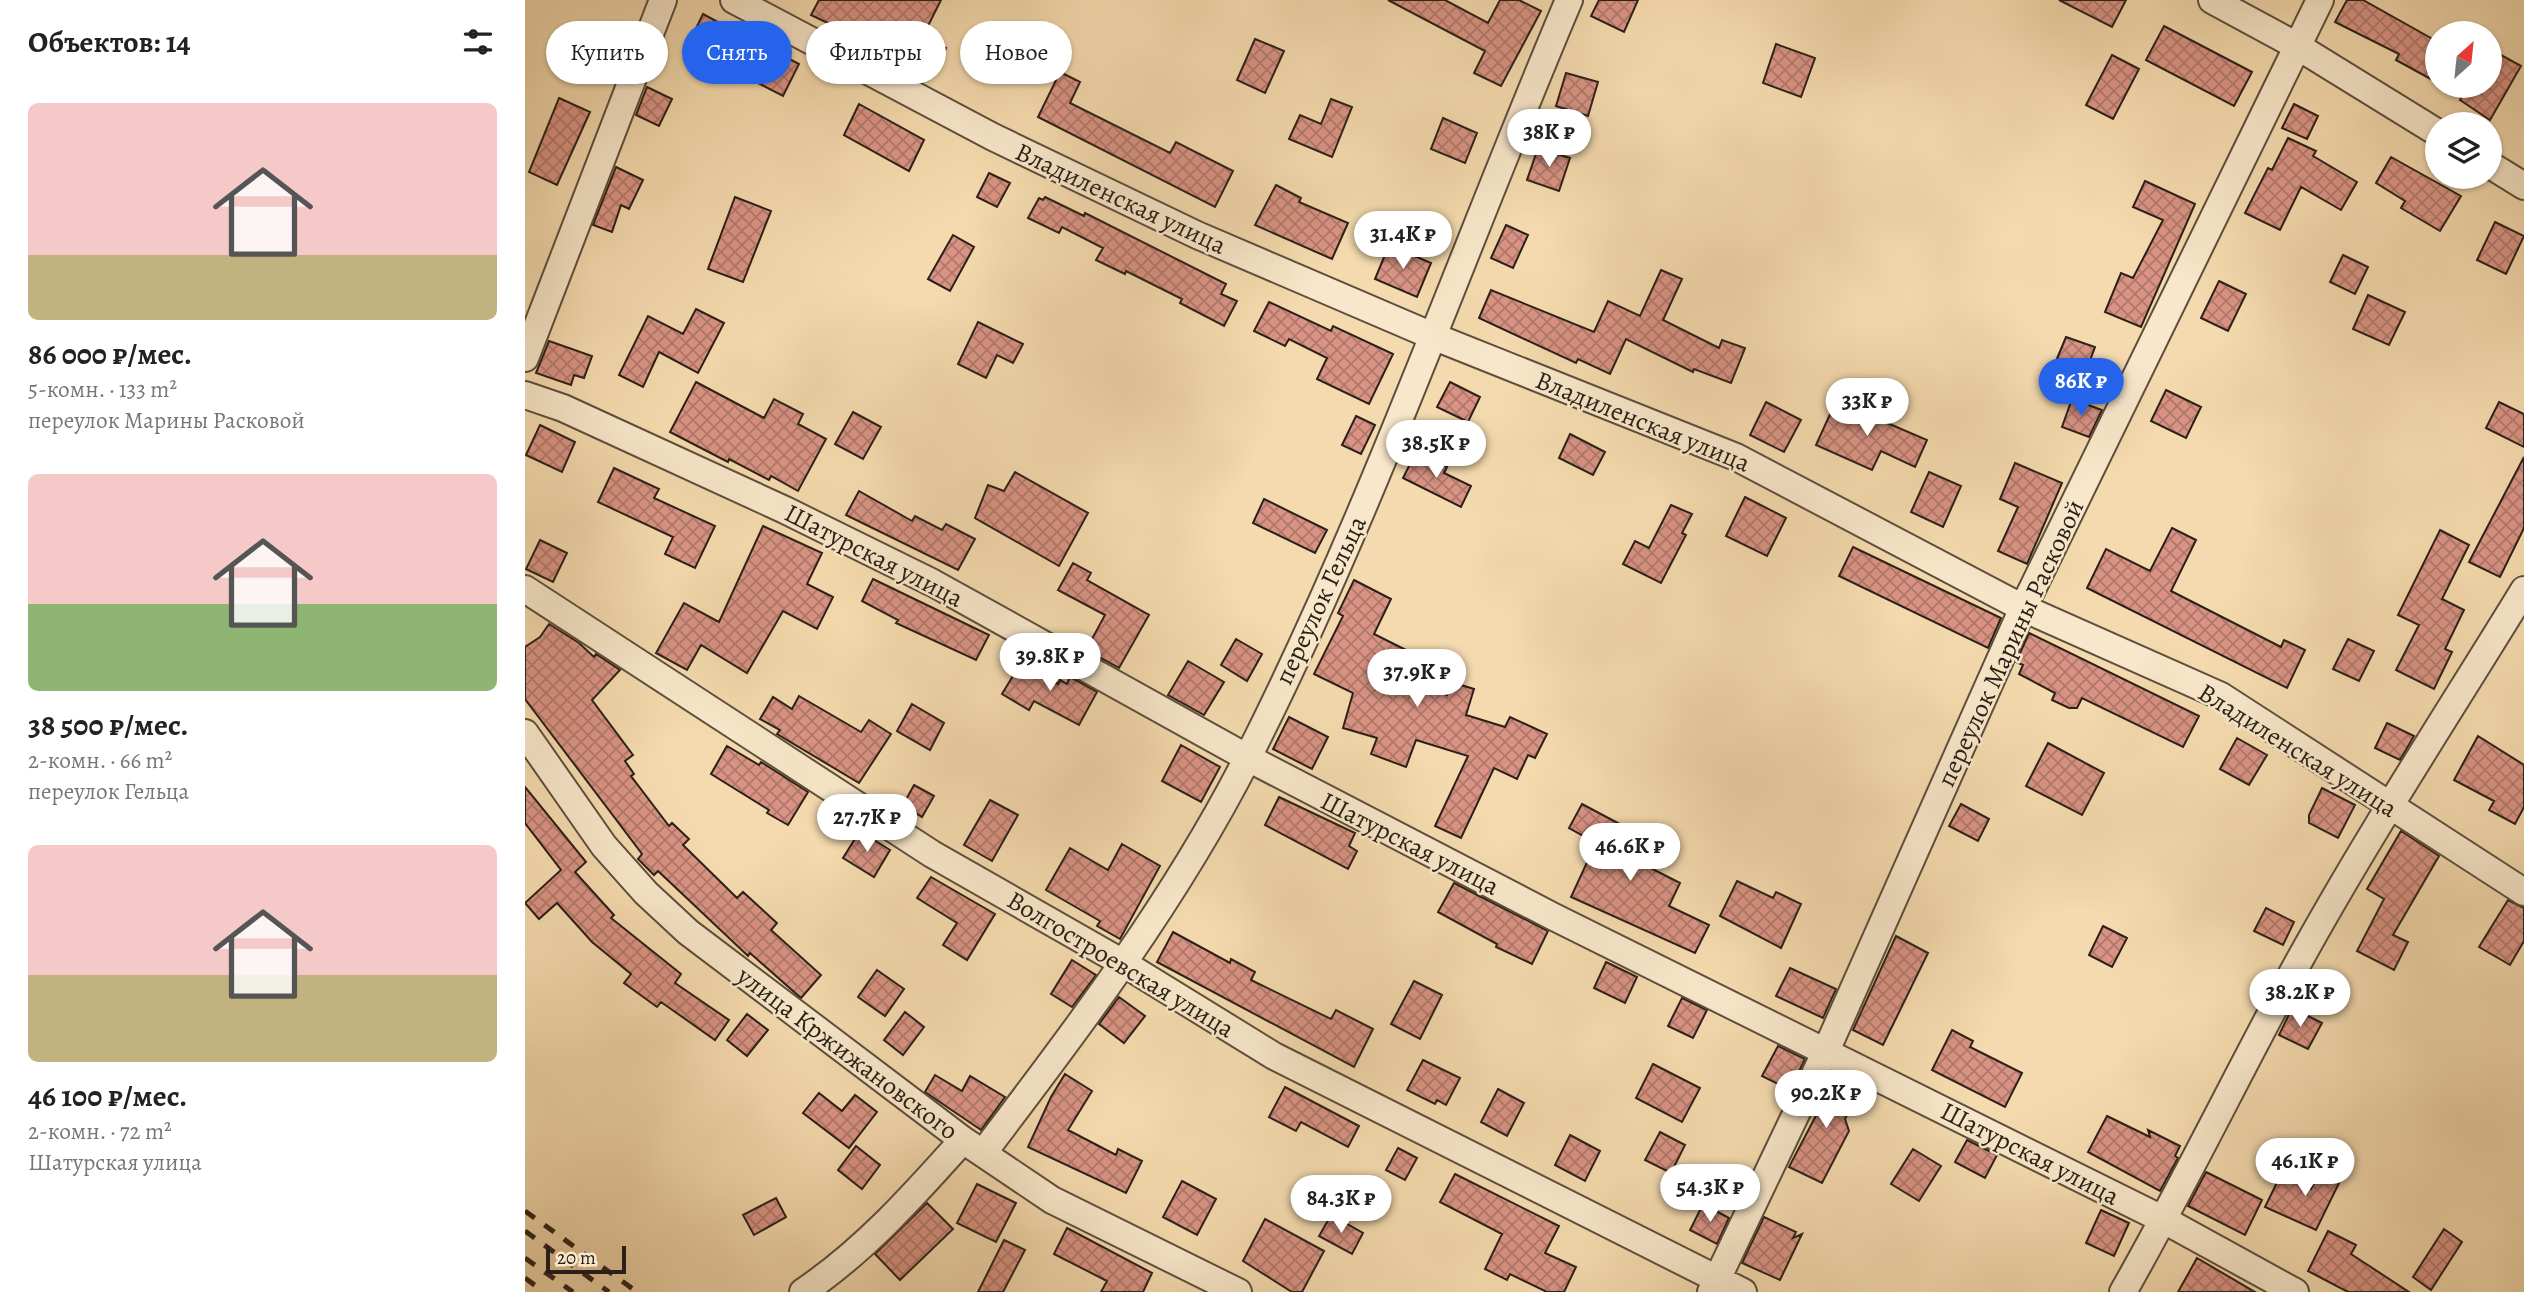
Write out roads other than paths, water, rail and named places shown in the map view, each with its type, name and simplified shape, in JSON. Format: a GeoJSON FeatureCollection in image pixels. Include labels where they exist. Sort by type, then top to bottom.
{"type":"FeatureCollection","features":[{"type":"Feature","properties":{"kind":"street"},"geometry":{"type":"LineString","coordinates":[[525,358],[663,0]]}},
{"type":"Feature","properties":{"kind":"street","name":"Владиленская улица"},"geometry":{"type":"LineString","coordinates":[[734,0],[993,138],[1198,235],[1435,337],[1736,457],[2023,608],[2221,696],[2524,892]]}},
{"type":"Feature","properties":{"kind":"street","name":"переулок Гельца"},"geometry":{"type":"LineString","coordinates":[[803,1292],[833,1272],[973,1147],[1123,963],[1189,859],[1248,758],[1356,522],[1435,337],[1569,0]]}},
{"type":"Feature","properties":{"kind":"street"},"geometry":{"type":"LineString","coordinates":[[2212,0],[2297,47],[2425,125]]}},
{"type":"Feature","properties":{"kind":"street","name":"переулок Марины Расковой"},"geometry":{"type":"LineString","coordinates":[[1714,1285],[1826,1051],[2023,608],[2321,0]]}},
{"type":"Feature","properties":{"kind":"street"},"geometry":{"type":"LineString","coordinates":[[2502,172],[2524,186]]}},
{"type":"Feature","properties":{"kind":"street","name":"Шатурская улица"},"geometry":{"type":"LineString","coordinates":[[525,395],[563,408],[760,498],[933,583],[1248,758],[1552,916],[2164,1220],[2295,1292]]}},
{"type":"Feature","properties":{"kind":"street","name":"Волгостроевская улица"},"geometry":{"type":"LineString","coordinates":[[525,589],[932,854],[1123,963],[1274,1056],[1714,1285],[1744,1292]]}},
{"type":"Feature","properties":{"kind":"street"},"geometry":{"type":"LineString","coordinates":[[2123,1292],[2164,1220],[2299,961],[2388,804],[2524,590]]}},
{"type":"Feature","properties":{"kind":"street","name":"улица Кржижановского"},"geometry":{"type":"LineString","coordinates":[[525,733],[604,846],[646,893],[688,932],[973,1147],[1052,1200],[1238,1292]]}},
{"type":"Feature","properties":{"kind":"railway"},"geometry":{"type":"LineString","coordinates":[[525,1211],[637,1292]]}},
{"type":"Feature","properties":{"kind":"railway"},"geometry":{"type":"LineString","coordinates":[[525,1231],[609,1292]]}},
{"type":"Feature","properties":{"kind":"railway"},"geometry":{"type":"LineString","coordinates":[[525,1258],[573,1292]]}},
{"type":"Feature","properties":{"kind":"railway"},"geometry":{"type":"LineString","coordinates":[[525,1278],[544,1292]]}}]}
